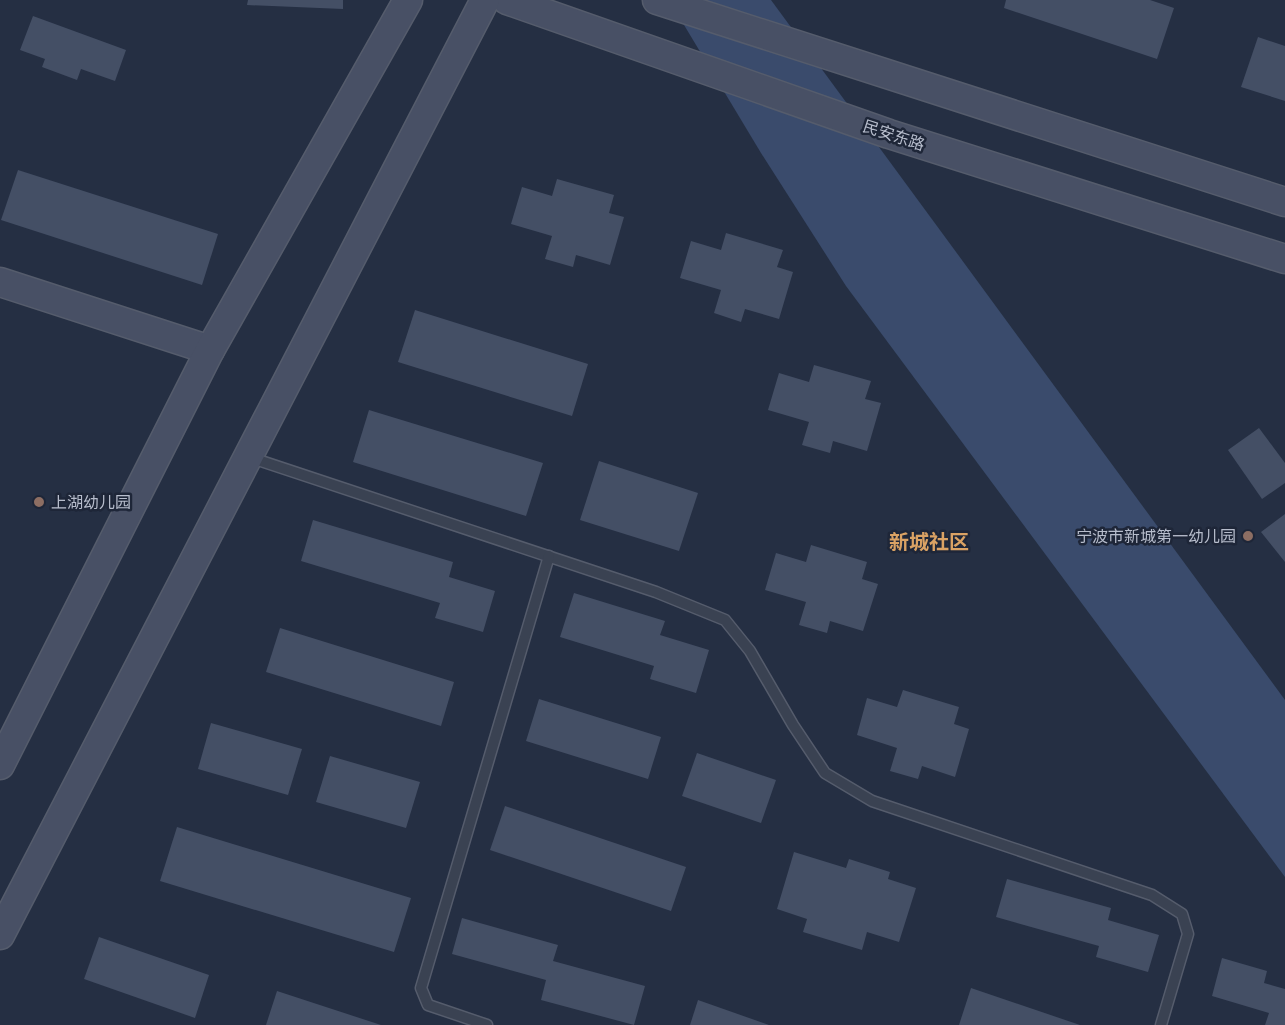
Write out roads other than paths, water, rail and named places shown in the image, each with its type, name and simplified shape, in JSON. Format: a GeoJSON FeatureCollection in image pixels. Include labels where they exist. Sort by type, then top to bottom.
{"type":"FeatureCollection","features":[{"type":"Feature","properties":{"kind":"main road"},"geometry":{"type":"LineString","coordinates":[[0,765],[210,350],[408,0]]}},
{"type":"Feature","properties":{"kind":"main road"},"geometry":{"type":"LineString","coordinates":[[0,935],[485,0]]}},
{"type":"Feature","properties":{"kind":"main road","name":"民安东路"},"geometry":{"type":"LineString","coordinates":[[507,0],[889,134],[1285,259]]}},
{"type":"Feature","properties":{"kind":"main road"},"geometry":{"type":"LineString","coordinates":[[657,0],[1285,202]]}},
{"type":"Feature","properties":{"kind":"main road"},"geometry":{"type":"LineString","coordinates":[[0,282],[210,350]]}},
{"type":"Feature","properties":{"kind":"lane"},"geometry":{"type":"LineString","coordinates":[[248,457],[656,592],[724,620],[750,651],[793,725],[825,773],[872,801],[1152,895],[1182,914],[1188,934],[1161,1025]]}},
{"type":"Feature","properties":{"kind":"lane"},"geometry":{"type":"LineString","coordinates":[[487,1025],[428,1005],[421,988],[549,556]]}},
{"type":"Feature","properties":{"kind":"water"},"geometry":{"type":"Polygon","coordinates":[[[669,0],[771,0],[1285,700],[1285,877],[846,286],[761,153],[669,0]]]}},
{"type":"Feature","properties":{"kind":"place","name":"上湖幼儿园"},"geometry":{"type":"Point","coordinates":[39,502]}},
{"type":"Feature","properties":{"kind":"place","name":"宁波市新城第一幼儿园"},"geometry":{"type":"Point","coordinates":[1248,536]}},
{"type":"Feature","properties":{"kind":"district","name":"新城社区"},"geometry":{"type":"Point","coordinates":[929,542]}}]}
